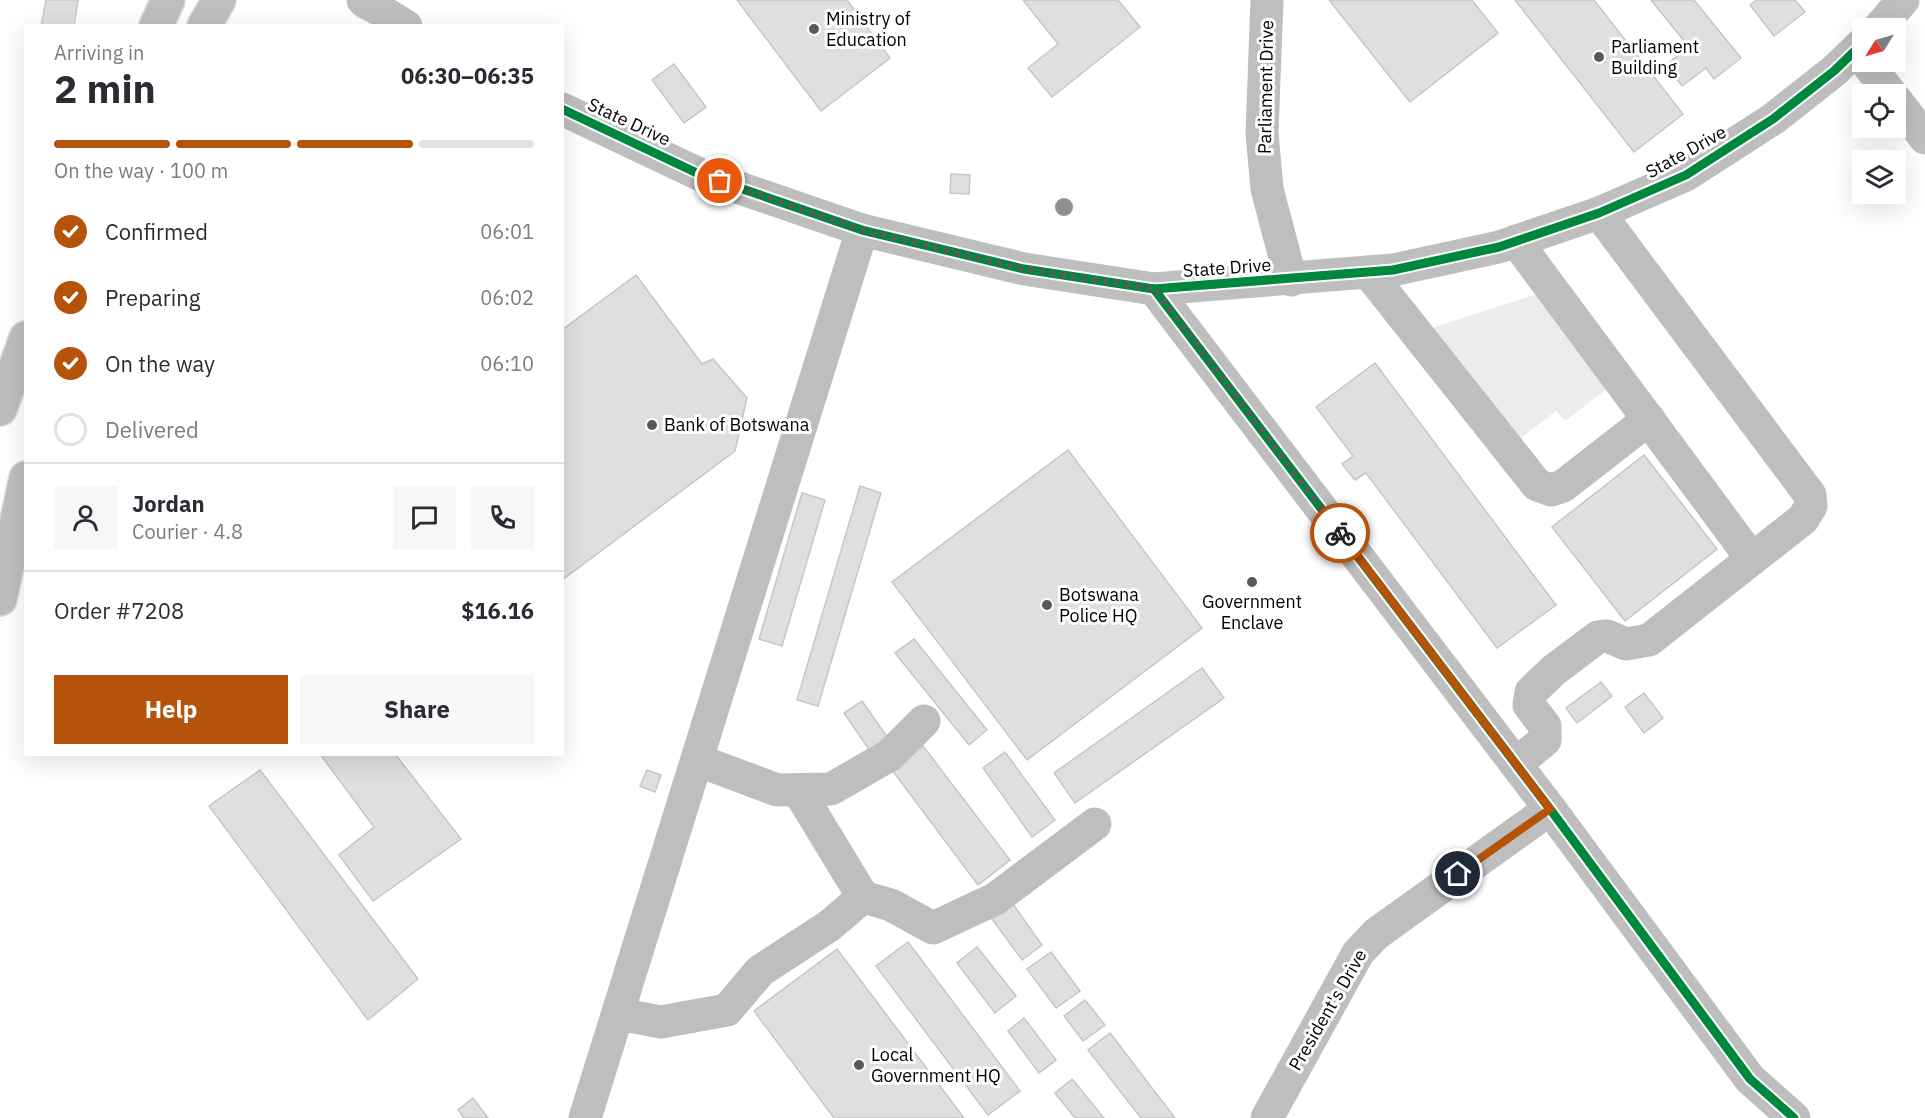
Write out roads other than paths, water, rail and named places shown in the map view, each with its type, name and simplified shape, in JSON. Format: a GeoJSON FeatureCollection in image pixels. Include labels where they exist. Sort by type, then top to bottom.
{"type":"FeatureCollection","features":[{"type":"Feature","properties":{"kind":"street"},"geometry":{"type":"LineString","coordinates":[[157,24],[168,0]]}},
{"type":"Feature","properties":{"kind":"street"},"geometry":{"type":"LineString","coordinates":[[205,24],[219,0]]}},
{"type":"Feature","properties":{"kind":"street","name":"Parliament Drive"},"geometry":{"type":"LineString","coordinates":[[1267,0],[1262,133],[1268,189],[1291,279]]}},
{"type":"Feature","properties":{"kind":"street","name":"State Drive"},"geometry":{"type":"LineString","coordinates":[[1889,18],[1903,0]]}},
{"type":"Feature","properties":{"kind":"street"},"geometry":{"type":"LineString","coordinates":[[365,1],[403,24]]}},
{"type":"Feature","properties":{"kind":"street","name":"State Drive"},"geometry":{"type":"LineString","coordinates":[[564,110],[699,174],[862,230],[1024,269],[1155,289],[1393,270],[1516,241],[1599,213],[1686,175],[1773,119],[1852,58]]}},
{"type":"Feature","properties":{"kind":"street"},"geometry":{"type":"LineString","coordinates":[[1906,113],[1925,138]]}},
{"type":"Feature","properties":{"kind":"street"},"geometry":{"type":"LineString","coordinates":[[1516,764],[1545,740],[1545,726],[1530,705],[1531,692],[1554,670],[1598,637],[1607,636],[1626,644],[1649,640],[1803,519],[1811,507],[1810,495],[1599,213]]}},
{"type":"Feature","properties":{"kind":"street"},"geometry":{"type":"LineString","coordinates":[[585,1118],[862,230]]}},
{"type":"Feature","properties":{"kind":"street"},"geometry":{"type":"LineString","coordinates":[[1516,241],[1752,559]]}},
{"type":"Feature","properties":{"kind":"street"},"geometry":{"type":"LineString","coordinates":[[1368,272],[1537,485],[1551,490],[1563,486],[1649,419]]}},
{"type":"Feature","properties":{"kind":"street"},"geometry":{"type":"LineString","coordinates":[[1155,289],[1550,809],[1750,1079],[1794,1118]]}},
{"type":"Feature","properties":{"kind":"street"},"geometry":{"type":"LineString","coordinates":[[0,410],[24,344]]}},
{"type":"Feature","properties":{"kind":"street"},"geometry":{"type":"LineString","coordinates":[[0,598],[24,487]]}},
{"type":"Feature","properties":{"kind":"street"},"geometry":{"type":"LineString","coordinates":[[697,760],[777,790],[831,789],[890,755],[924,721]]}},
{"type":"Feature","properties":{"kind":"street"},"geometry":{"type":"LineString","coordinates":[[798,790],[863,897],[891,905],[933,928],[995,899],[1095,824]]}},
{"type":"Feature","properties":{"kind":"street","name":"President's Drive"},"geometry":{"type":"LineString","coordinates":[[1267,1118],[1358,953],[1403,913],[1550,809]]}},
{"type":"Feature","properties":{"kind":"street"},"geometry":{"type":"LineString","coordinates":[[618,1014],[661,1022],[727,1010],[760,971],[829,926],[863,897]]}},
{"type":"Feature","properties":{"kind":"place","name":"Ministry of Education"},"geometry":{"type":"Point","coordinates":[814,29]}},
{"type":"Feature","properties":{"kind":"place","name":"Parliament Building"},"geometry":{"type":"Point","coordinates":[1599,57]}},
{"type":"Feature","properties":{"kind":"place","name":"Bank of Botswana"},"geometry":{"type":"Point","coordinates":[652,425]}},
{"type":"Feature","properties":{"kind":"place","name":"Government Enclave"},"geometry":{"type":"Point","coordinates":[1252,582]}},
{"type":"Feature","properties":{"kind":"place","name":"Botswana Police HQ"},"geometry":{"type":"Point","coordinates":[1047,605]}},
{"type":"Feature","properties":{"kind":"place","name":"Local Government HQ"},"geometry":{"type":"Point","coordinates":[859,1065]}}]}
